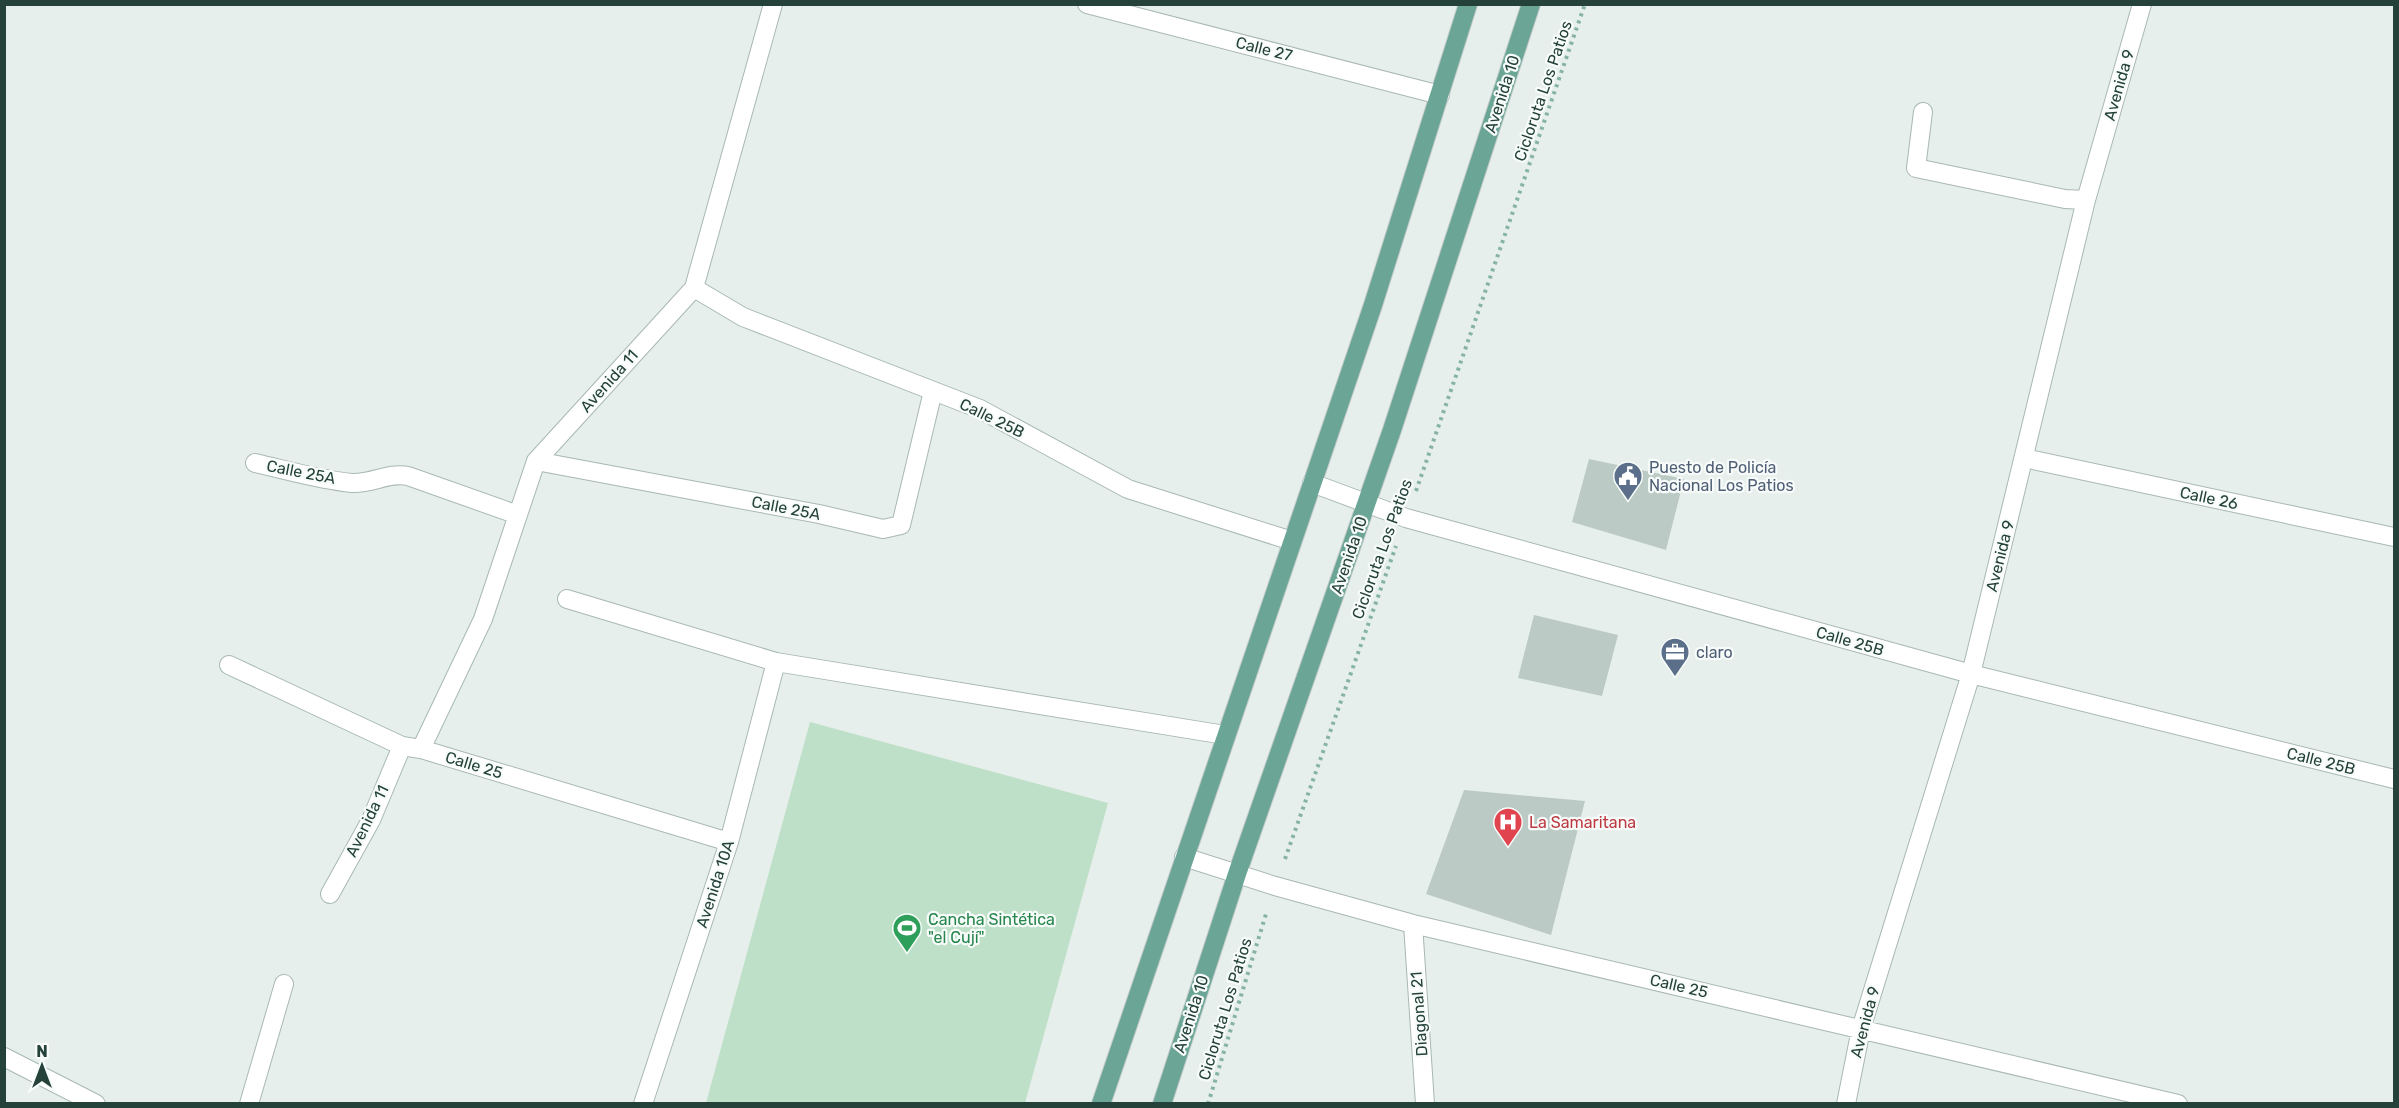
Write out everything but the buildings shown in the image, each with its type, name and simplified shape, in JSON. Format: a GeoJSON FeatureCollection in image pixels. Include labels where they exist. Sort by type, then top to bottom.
{"type":"FeatureCollection","features":[{"type":"Feature","properties":{"kind":"main road"},"geometry":{"type":"LineString","coordinates":[[1101,1104],[1312,483],[1468,4]]}},
{"type":"Feature","properties":{"kind":"main road","name":"Avenida 10"},"geometry":{"type":"LineString","coordinates":[[1162,1104],[1237,874],[1367,504],[1531,4]]}},
{"type":"Feature","properties":{"kind":"street","name":"Avenida 11"},"geometry":{"type":"LineString","coordinates":[[422,749],[483,619],[536,461],[694,288],[773,4]]}},
{"type":"Feature","properties":{"kind":"street","name":"Calle 27"},"geometry":{"type":"LineString","coordinates":[[1087,4],[1440,95]]}},
{"type":"Feature","properties":{"kind":"street","name":"Avenida 9"},"geometry":{"type":"LineString","coordinates":[[1846,1104],[1862,1029],[1971,674],[2086,200],[2142,4]]}},
{"type":"Feature","properties":{"kind":"street"},"geometry":{"type":"LineString","coordinates":[[1923,112],[1916,168],[2065,199],[2086,200]]}},
{"type":"Feature","properties":{"kind":"street","name":"Calle 25B"},"geometry":{"type":"LineString","coordinates":[[694,288],[743,317],[980,409],[1128,489],[1292,541]]}},
{"type":"Feature","properties":{"kind":"street","name":"Calle 25A"},"geometry":{"type":"LineString","coordinates":[[536,461],[808,512],[883,529],[901,525],[933,391]]}},
{"type":"Feature","properties":{"kind":"street","name":"Calle 26"},"geometry":{"type":"LineString","coordinates":[[2024,458],[2394,537]]}},
{"type":"Feature","properties":{"kind":"street","name":"Calle 25A"},"geometry":{"type":"LineString","coordinates":[[255,463],[353,483],[397,474],[408,476],[518,515]]}},
{"type":"Feature","properties":{"kind":"street","name":"Calle 25B"},"geometry":{"type":"LineString","coordinates":[[1312,483],[1406,518],[1971,674],[2394,779]]}},
{"type":"Feature","properties":{"kind":"street"},"geometry":{"type":"LineString","coordinates":[[567,599],[776,662],[1225,735]]}},
{"type":"Feature","properties":{"kind":"street","name":"Avenida 10A"},"geometry":{"type":"LineString","coordinates":[[643,1104],[729,842],[776,662]]}},
{"type":"Feature","properties":{"kind":"street","name":"Calle 25"},"geometry":{"type":"LineString","coordinates":[[229,665],[402,746],[422,749],[729,842]]}},
{"type":"Feature","properties":{"kind":"street","name":"Avenida 11"},"geometry":{"type":"LineString","coordinates":[[330,894],[371,820],[402,746]]}},
{"type":"Feature","properties":{"kind":"street","name":"Calle 25"},"geometry":{"type":"LineString","coordinates":[[1184,857],[1275,886],[1413,924],[2178,1104]]}},
{"type":"Feature","properties":{"kind":"street","name":"Diagonal 21"},"geometry":{"type":"LineString","coordinates":[[1413,924],[1425,1104]]}},
{"type":"Feature","properties":{"kind":"street"},"geometry":{"type":"LineString","coordinates":[[249,1104],[284,984]]}},
{"type":"Feature","properties":{"kind":"street"},"geometry":{"type":"LineString","coordinates":[[4,1057],[96,1104]]}},
{"type":"Feature","properties":{"kind":"path","name":"Cicloruta Los Patios"},"geometry":{"type":"LineString","coordinates":[[1208,1104],[1275,886],[1585,4]]}},
{"type":"Feature","properties":{"kind":"green space","name":"Cancha Sintética \"el Cují\""},"geometry":{"type":"Polygon","coordinates":[[[810,722],[1108,803],[1025,1103],[706,1103],[810,722]]]}},
{"type":"Feature","properties":{"kind":"place","name":"Puesto de Policía Nacional Los Patios"},"geometry":{"type":"Point","coordinates":[1628,502]}},
{"type":"Feature","properties":{"kind":"place","name":"claro"},"geometry":{"type":"Point","coordinates":[1675,678]}},
{"type":"Feature","properties":{"kind":"place","name":"La Samaritana"},"geometry":{"type":"Point","coordinates":[1508,848]}},
{"type":"Feature","properties":{"kind":"place","name":"Cancha Sintética \"el Cují\""},"geometry":{"type":"Point","coordinates":[907,954]}}]}
